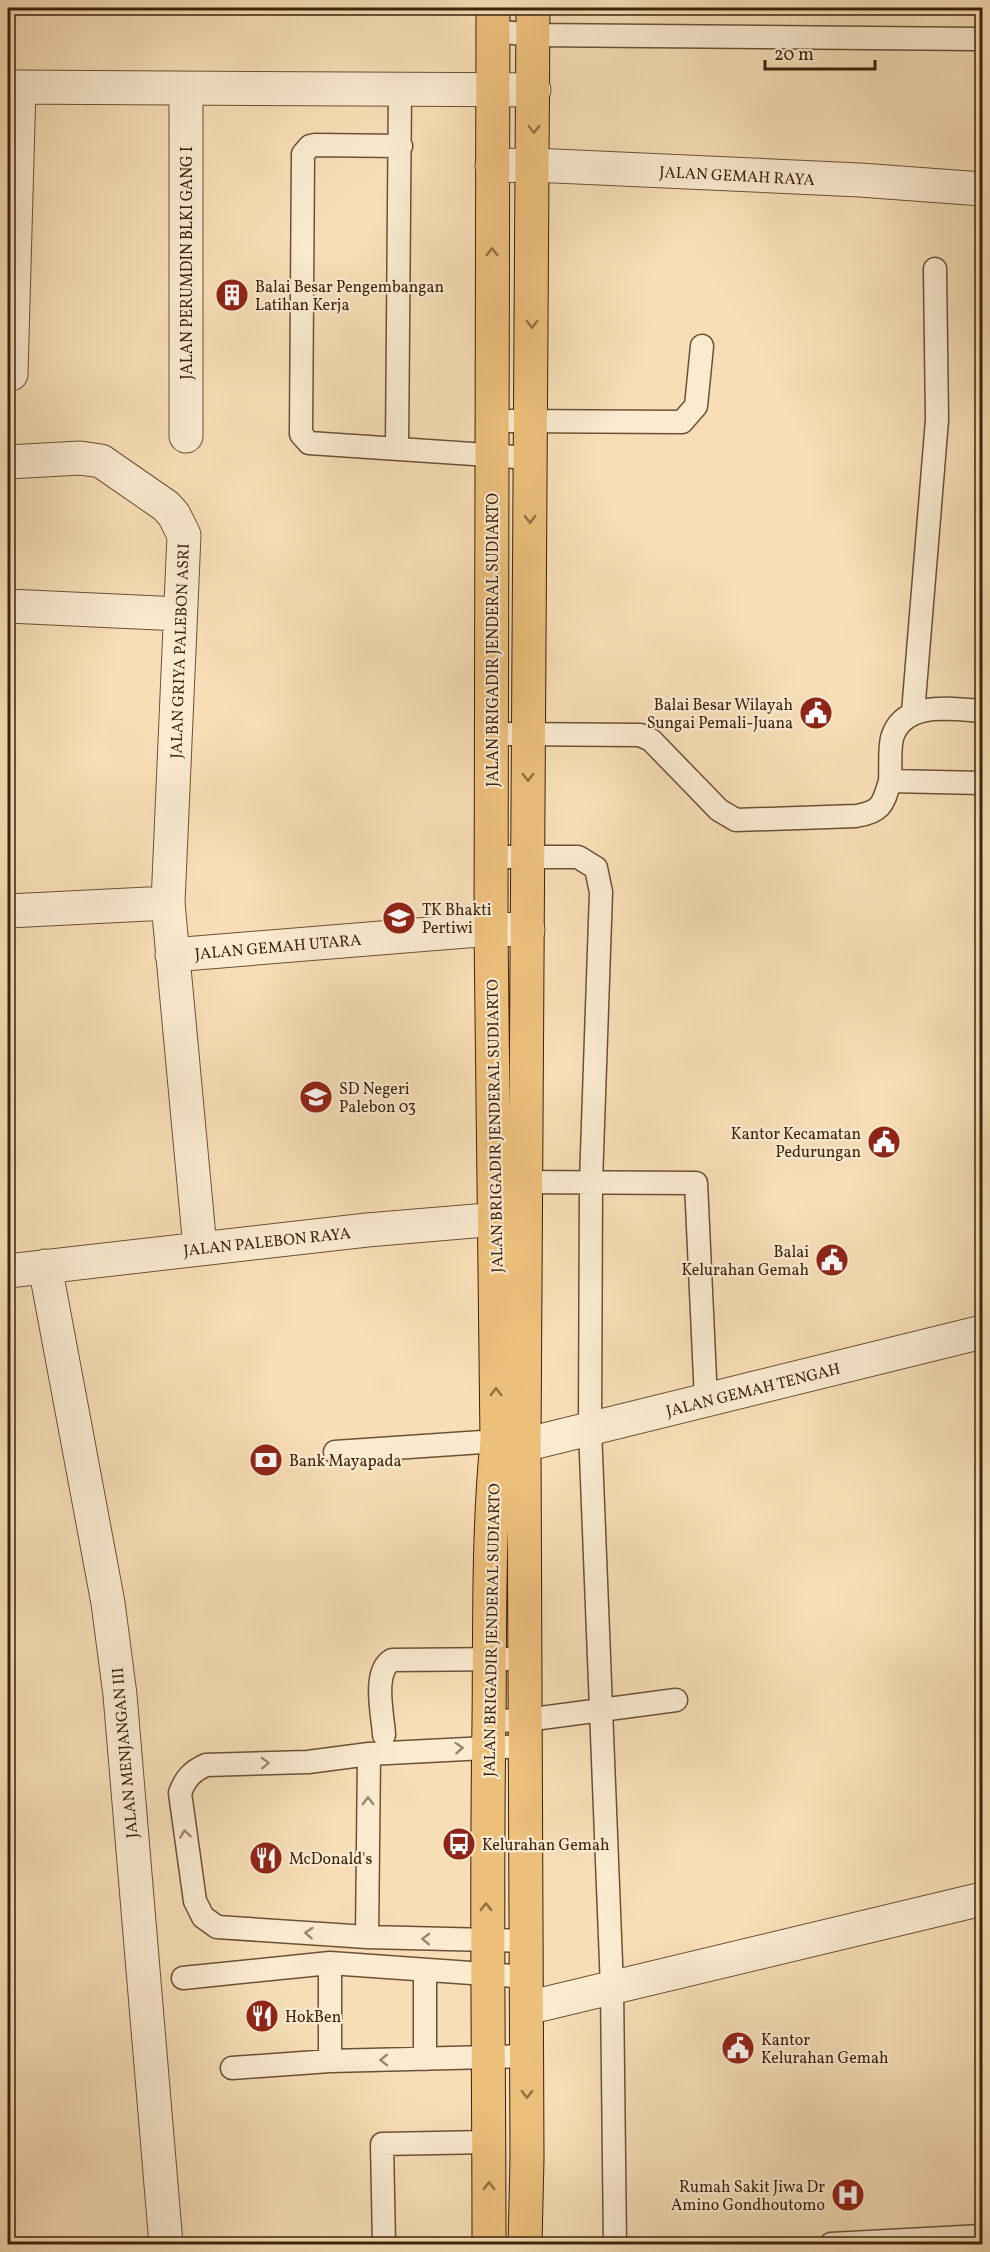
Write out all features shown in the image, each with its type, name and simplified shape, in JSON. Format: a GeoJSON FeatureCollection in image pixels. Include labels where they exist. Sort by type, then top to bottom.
{"type":"FeatureCollection","features":[{"type":"Feature","properties":{"kind":"main road","name":"JALAN BRIGADIR JENDERAL SUDIARTO"},"geometry":{"type":"LineString","coordinates":[[494,19],[492,166],[494,421],[491,456],[491,929],[494,1181],[525,1659],[527,1992],[525,2244]]}},
{"type":"Feature","properties":{"kind":"main road","name":"JALAN BRIGADIR JENDERAL SUDIARTO"},"geometry":{"type":"LineString","coordinates":[[489,2244],[489,1974],[486,1940],[490,1511],[511,1443],[527,1217],[533,21]]}},
{"type":"Feature","properties":{"kind":"street"},"geometry":{"type":"LineString","coordinates":[[11,374],[13,87],[186,90],[400,87],[534,90]]}},
{"type":"Feature","properties":{"kind":"street","name":"JALAN PERUMDIN BLKI GANG I"},"geometry":{"type":"LineString","coordinates":[[186,90],[186,435]]}},
{"type":"Feature","properties":{"kind":"street","name":"JALAN GEMAH RAYA"},"geometry":{"type":"LineString","coordinates":[[492,166],[533,165],[860,180],[982,189]]}},
{"type":"Feature","properties":{"kind":"street","name":"JALAN GRIYA PALEBON ASRI"},"geometry":{"type":"LineString","coordinates":[[8,462],[80,458],[101,460],[166,506],[174,515],[184,535],[168,903],[200,1248]]}},
{"type":"Feature","properties":{"kind":"street"},"geometry":{"type":"LineString","coordinates":[[8,606],[180,614]]}},
{"type":"Feature","properties":{"kind":"street"},"geometry":{"type":"LineString","coordinates":[[8,911],[168,903]]}},
{"type":"Feature","properties":{"kind":"street","name":"JALAN GEMAH UTARA"},"geometry":{"type":"LineString","coordinates":[[172,955],[491,929],[528,930]]}},
{"type":"Feature","properties":{"kind":"street","name":"JALAN PALEBON RAYA"},"geometry":{"type":"LineString","coordinates":[[8,1271],[200,1248],[495,1218],[527,1217]]}},
{"type":"Feature","properties":{"kind":"street","name":"JALAN MENJANGAN III"},"geometry":{"type":"LineString","coordinates":[[45,1266],[108,1603],[120,1695],[166,2244]]}},
{"type":"Feature","properties":{"kind":"street","name":"JALAN GEMAH TENGAH"},"geometry":{"type":"LineString","coordinates":[[511,1443],[590,1429],[982,1332]]}},
{"type":"Feature","properties":{"kind":"street"},"geometry":{"type":"LineString","coordinates":[[527,1992],[612,1988],[982,1899]]}},
{"type":"Feature","properties":{"kind":"lane"},"geometry":{"type":"LineString","coordinates":[[494,19],[977,39]]}},
{"type":"Feature","properties":{"kind":"lane"},"geometry":{"type":"LineString","coordinates":[[397,449],[400,87]]}},
{"type":"Feature","properties":{"kind":"lane"},"geometry":{"type":"LineString","coordinates":[[401,146],[315,145],[306,149],[302,161],[301,434],[309,443],[531,458]]}},
{"type":"Feature","properties":{"kind":"lane"},"geometry":{"type":"LineString","coordinates":[[913,713],[937,420],[935,269]]}},
{"type":"Feature","properties":{"kind":"lane"},"geometry":{"type":"LineString","coordinates":[[494,421],[682,422],[696,406],[702,346]]}},
{"type":"Feature","properties":{"kind":"lane"},"geometry":{"type":"LineString","coordinates":[[492,734],[640,735],[646,737],[719,810],[736,820],[856,816],[873,813],[884,802],[890,781],[891,740],[898,723],[913,713],[934,708],[982,711]]}},
{"type":"Feature","properties":{"kind":"lane"},"geometry":{"type":"LineString","coordinates":[[890,781],[982,783]]}},
{"type":"Feature","properties":{"kind":"lane"},"geometry":{"type":"LineString","coordinates":[[492,857],[578,857],[596,868],[601,892],[591,1182],[590,1429],[603,1710],[612,1988],[615,2244]]}},
{"type":"Feature","properties":{"kind":"lane"},"geometry":{"type":"LineString","coordinates":[[494,1181],[696,1183],[706,1400]]}},
{"type":"Feature","properties":{"kind":"lane"},"geometry":{"type":"LineString","coordinates":[[335,1452],[511,1443]]}},
{"type":"Feature","properties":{"kind":"lane"},"geometry":{"type":"LineString","coordinates":[[384,1735],[381,1677],[387,1663],[392,1660],[525,1659]]}},
{"type":"Feature","properties":{"kind":"lane"},"geometry":{"type":"LineString","coordinates":[[526,1941],[368,1937],[218,1927],[209,1923],[195,1901],[180,1793],[184,1781],[196,1769],[206,1765],[308,1762],[369,1754],[488,1733],[526,1733],[603,1710],[676,1700]]}},
{"type":"Feature","properties":{"kind":"lane"},"geometry":{"type":"LineString","coordinates":[[368,1937],[369,1754]]}},
{"type":"Feature","properties":{"kind":"lane"},"geometry":{"type":"LineString","coordinates":[[183,1978],[330,1963],[489,1974],[527,1992]]}},
{"type":"Feature","properties":{"kind":"lane"},"geometry":{"type":"LineString","coordinates":[[330,1963],[330,2061]]}},
{"type":"Feature","properties":{"kind":"lane"},"geometry":{"type":"LineString","coordinates":[[425,1970],[425,2059]]}},
{"type":"Feature","properties":{"kind":"lane"},"geometry":{"type":"LineString","coordinates":[[232,2068],[330,2061],[527,2056]]}},
{"type":"Feature","properties":{"kind":"lane"},"geometry":{"type":"LineString","coordinates":[[384,2244],[382,2144],[489,2142]]}},
{"type":"Feature","properties":{"kind":"lane"},"geometry":{"type":"LineString","coordinates":[[831,2244],[982,2236]]}},
{"type":"Feature","properties":{"kind":"place","name":"Balai Besar Pengembangan Latihan Kerja"},"geometry":{"type":"Point","coordinates":[232,295]}},
{"type":"Feature","properties":{"kind":"place","name":"Balai Besar Wilayah Sungai Pemali-Juana"},"geometry":{"type":"Point","coordinates":[816,713]}},
{"type":"Feature","properties":{"kind":"place","name":"TK Bhakti Pertiwi"},"geometry":{"type":"Point","coordinates":[399,918]}},
{"type":"Feature","properties":{"kind":"place","name":"SD Negeri Palebon 03"},"geometry":{"type":"Point","coordinates":[316,1097]}},
{"type":"Feature","properties":{"kind":"place","name":"Kantor Kecamatan Pedurungan"},"geometry":{"type":"Point","coordinates":[884,1142]}},
{"type":"Feature","properties":{"kind":"place","name":"Balai Kelurahan Gemah"},"geometry":{"type":"Point","coordinates":[832,1260]}},
{"type":"Feature","properties":{"kind":"place","name":"Bank Mayapada"},"geometry":{"type":"Point","coordinates":[266,1460]}},
{"type":"Feature","properties":{"kind":"place","name":"Kelurahan Gemah"},"geometry":{"type":"Point","coordinates":[459,1844]}},
{"type":"Feature","properties":{"kind":"place","name":"McDonald's"},"geometry":{"type":"Point","coordinates":[266,1858]}},
{"type":"Feature","properties":{"kind":"place","name":"HokBen"},"geometry":{"type":"Point","coordinates":[262,2016]}},
{"type":"Feature","properties":{"kind":"place","name":"Kantor Kelurahan Gemah"},"geometry":{"type":"Point","coordinates":[738,2048]}},
{"type":"Feature","properties":{"kind":"place","name":"Rumah Sakit Jiwa Dr Amino Gondhoutomo"},"geometry":{"type":"Point","coordinates":[848,2195]}}]}
